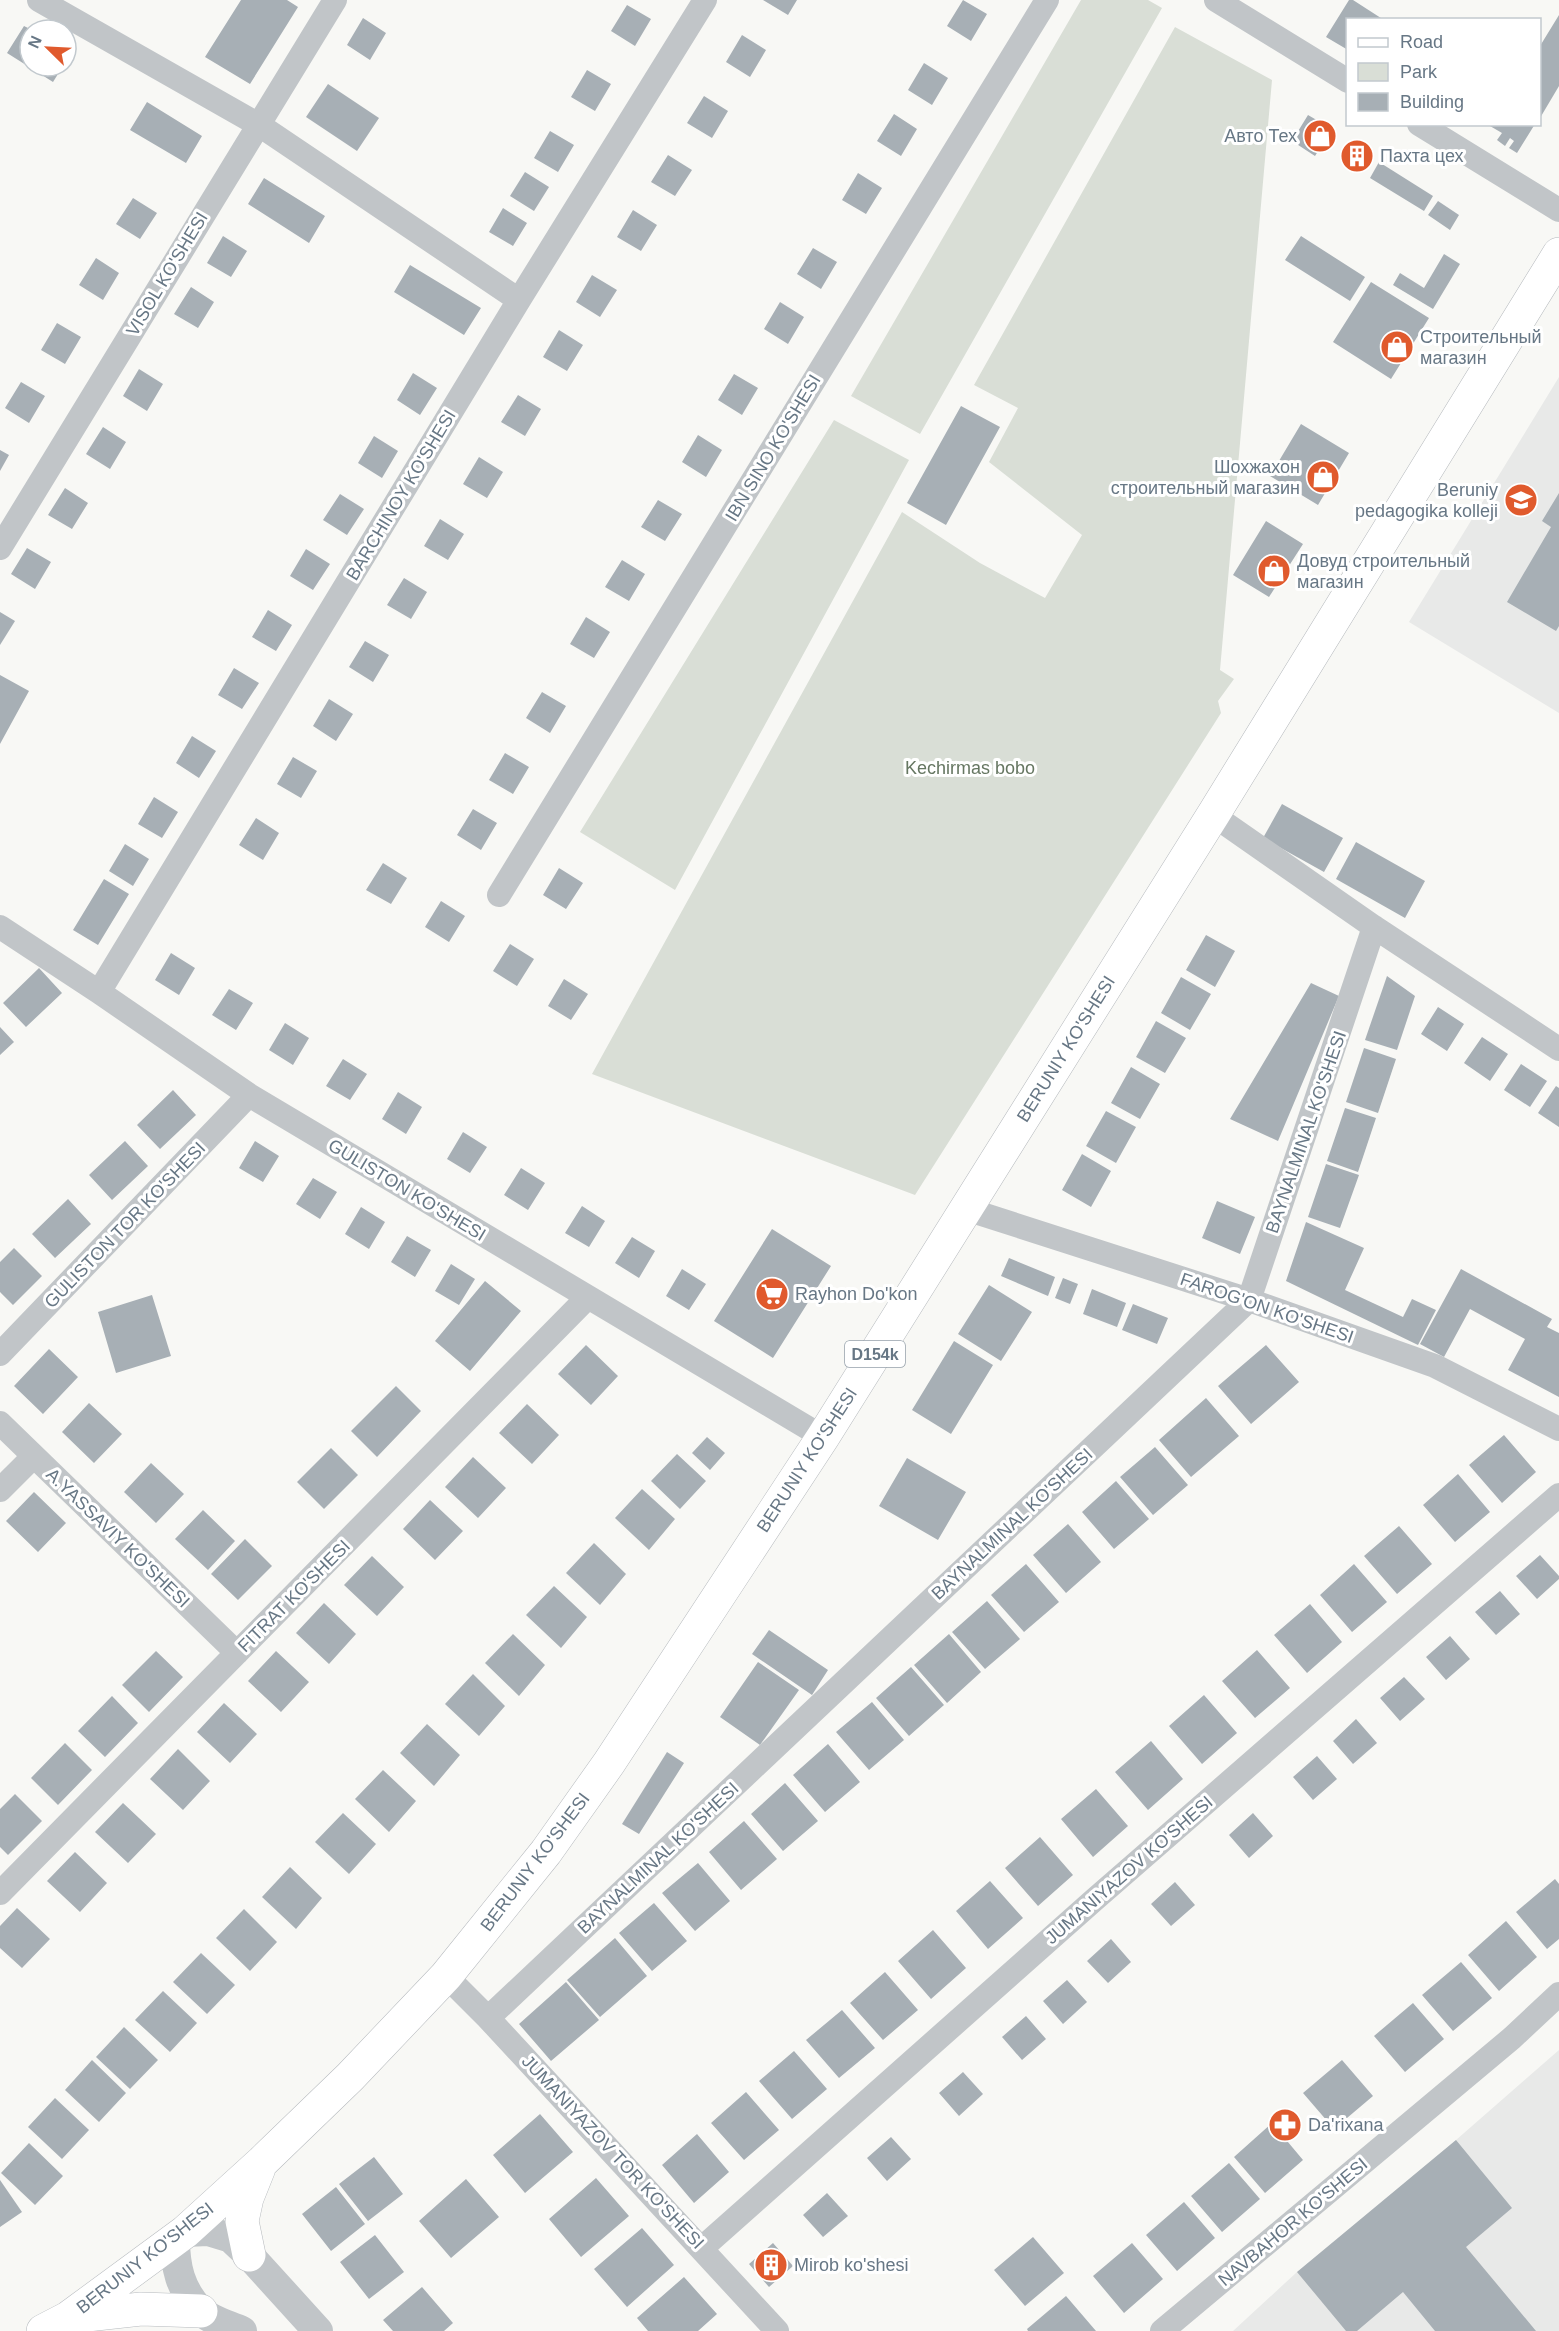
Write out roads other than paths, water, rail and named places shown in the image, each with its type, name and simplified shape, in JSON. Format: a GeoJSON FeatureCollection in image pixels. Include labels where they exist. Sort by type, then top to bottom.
{"type":"FeatureCollection","features":[{"type":"Feature","properties":{"kind":"main road","name":"BERUNIY KO'SHESI"},"geometry":{"type":"LineString","coordinates":[[55,2324],[180,2236],[262,2162],[350,2077],[446,1976],[546,1852],[596,1781],[823,1437],[1213,814],[1559,254]]}},
{"type":"Feature","properties":{"kind":"main road"},"geometry":{"type":"LineString","coordinates":[[249,2255],[242,2221],[247,2198],[262,2162]]}},
{"type":"Feature","properties":{"kind":"main road"},"geometry":{"type":"LineString","coordinates":[[55,2324],[141,2309],[201,2311]]}},
{"type":"Feature","properties":{"kind":"street"},"geometry":{"type":"LineString","coordinates":[[39,0],[258,124],[519,300]]}},
{"type":"Feature","properties":{"kind":"street","name":"VISOL KO'SHESI"},"geometry":{"type":"LineString","coordinates":[[0,548],[335,0]]}},
{"type":"Feature","properties":{"kind":"street","name":"BARCHINOY KO'SHESI"},"geometry":{"type":"LineString","coordinates":[[99,992],[519,300],[705,0]]}},
{"type":"Feature","properties":{"kind":"street","name":"IBN SINO KO'SHESI"},"geometry":{"type":"LineString","coordinates":[[499,895],[1047,0]]}},
{"type":"Feature","properties":{"kind":"street"},"geometry":{"type":"LineString","coordinates":[[1216,0],[1346,80]]}},
{"type":"Feature","properties":{"kind":"street"},"geometry":{"type":"LineString","coordinates":[[1422,126],[1559,210]]}},
{"type":"Feature","properties":{"kind":"street"},"geometry":{"type":"LineString","coordinates":[[1213,814],[1374,927],[1559,1049]]}},
{"type":"Feature","properties":{"kind":"street","name":"BAYNALMINAL KO'SHESI"},"geometry":{"type":"LineString","coordinates":[[488,2018],[1249,1300],[1374,927]]}},
{"type":"Feature","properties":{"kind":"street","name":"GULISTON KO'SHESI"},"geometry":{"type":"LineString","coordinates":[[4,934],[99,992],[249,1095],[823,1437]]}},
{"type":"Feature","properties":{"kind":"street","name":"GULISTON TOR KO'SHESI"},"geometry":{"type":"LineString","coordinates":[[0,1354],[249,1095]]}},
{"type":"Feature","properties":{"kind":"street","name":"FAROG'ON KO'SHESI"},"geometry":{"type":"LineString","coordinates":[[966,1209],[1249,1300],[1435,1366],[1559,1429]]}},
{"type":"Feature","properties":{"kind":"street","name":"FITRAT KO'SHESI"},"geometry":{"type":"LineString","coordinates":[[0,1893],[587,1298]]}},
{"type":"Feature","properties":{"kind":"street","name":"A.YASSAVIY KO'SHESI"},"geometry":{"type":"LineString","coordinates":[[0,1423],[237,1653]]}},
{"type":"Feature","properties":{"kind":"street"},"geometry":{"type":"LineString","coordinates":[[0,1490],[33,1457]]}},
{"type":"Feature","properties":{"kind":"street","name":"JUMANIYAZOV KO'SHESI"},"geometry":{"type":"LineString","coordinates":[[702,2248],[1094,1900],[1559,1495]]}},
{"type":"Feature","properties":{"kind":"street","name":"JUMANIYAZOV TOR KO'SHESI"},"geometry":{"type":"LineString","coordinates":[[446,1976],[488,2018],[777,2331]]}},
{"type":"Feature","properties":{"kind":"street","name":"NAVBAHOR KO'SHESI"},"geometry":{"type":"LineString","coordinates":[[1162,2331],[1512,2038],[1559,1994]]}},
{"type":"Feature","properties":{"kind":"street"},"geometry":{"type":"LineString","coordinates":[[242,2331],[201,2311],[182,2285],[175,2260],[180,2236],[208,2230],[231,2238],[318,2331]]}},
{"type":"Feature","properties":{"kind":"place","name":"Авто Тех"},"geometry":{"type":"Point","coordinates":[1320,136]}},
{"type":"Feature","properties":{"kind":"place","name":"Пахта цех"},"geometry":{"type":"Point","coordinates":[1357,156]}},
{"type":"Feature","properties":{"kind":"place","name":"Строительный магазин"},"geometry":{"type":"Point","coordinates":[1397,347]}},
{"type":"Feature","properties":{"kind":"place","name":"Шохжахон строительный магазин"},"geometry":{"type":"Point","coordinates":[1323,477]}},
{"type":"Feature","properties":{"kind":"place","name":"Beruniy pedagogika kolleji"},"geometry":{"type":"Point","coordinates":[1521,500]}},
{"type":"Feature","properties":{"kind":"place","name":"Довуд строительный магазин"},"geometry":{"type":"Point","coordinates":[1274,571]}},
{"type":"Feature","properties":{"kind":"place","name":"Rayhon Do'kon"},"geometry":{"type":"Point","coordinates":[772,1294]}},
{"type":"Feature","properties":{"kind":"place","name":"Da'rixana"},"geometry":{"type":"Point","coordinates":[1285,2125]}},
{"type":"Feature","properties":{"kind":"place","name":"Mirob ko'shesi"},"geometry":{"type":"Point","coordinates":[771,2265]}},
{"type":"Feature","properties":{"kind":"park label","name":"Kechirmas bobo"},"geometry":{"type":"Point","coordinates":[970,768]}}]}
